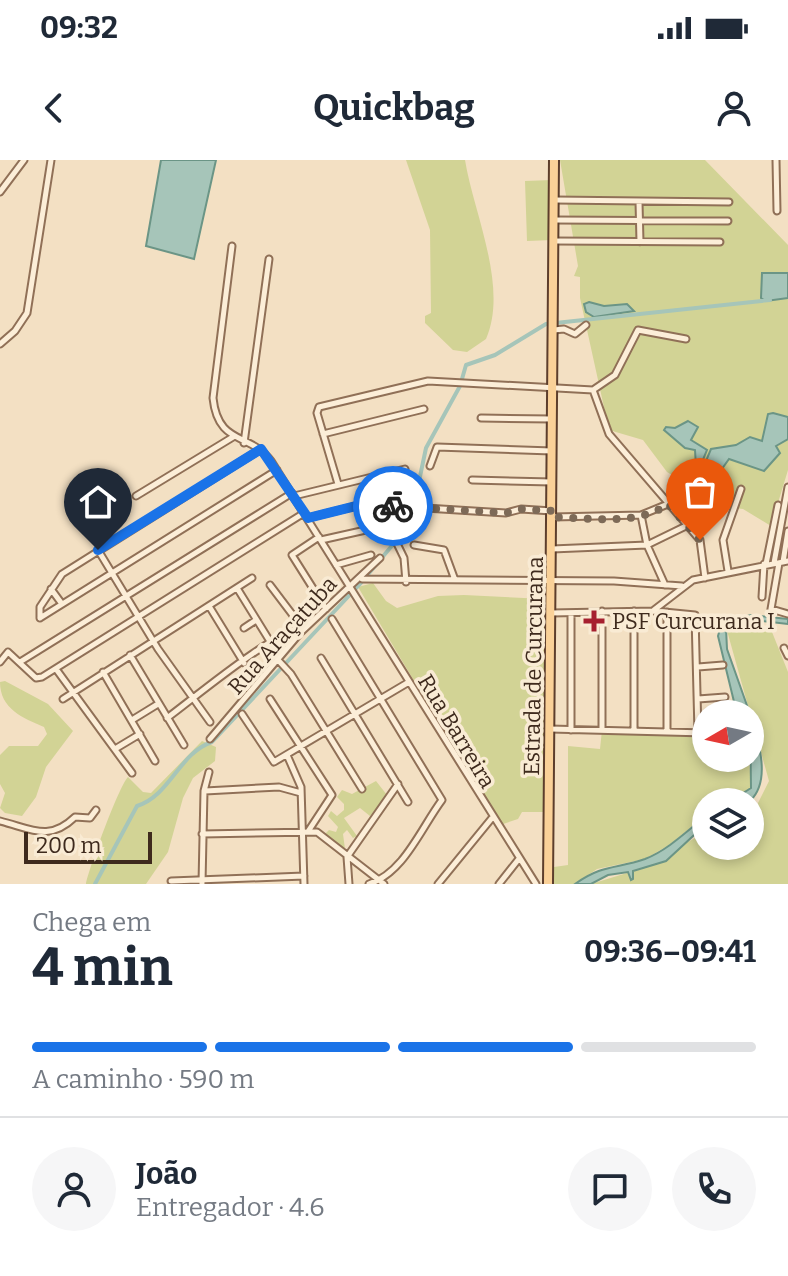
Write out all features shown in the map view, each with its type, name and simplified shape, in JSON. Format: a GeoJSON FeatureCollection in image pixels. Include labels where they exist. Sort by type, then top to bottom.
{"type":"FeatureCollection","features":[{"type":"Feature","properties":{"kind":"main road","name":"Estrada de Curcurana"},"geometry":{"type":"LineString","coordinates":[[548,884],[554,160]]}},
{"type":"Feature","properties":{"kind":"street"},"geometry":{"type":"LineString","coordinates":[[0,192],[24,160]]}},
{"type":"Feature","properties":{"kind":"street"},"geometry":{"type":"LineString","coordinates":[[0,344],[15,331],[27,313],[51,160]]}},
{"type":"Feature","properties":{"kind":"street"},"geometry":{"type":"LineString","coordinates":[[776,160],[777,211]]}},
{"type":"Feature","properties":{"kind":"street"},"geometry":{"type":"LineString","coordinates":[[555,200],[729,202]]}},
{"type":"Feature","properties":{"kind":"street"},"geometry":{"type":"LineString","coordinates":[[639,202],[640,242]]}},
{"type":"Feature","properties":{"kind":"street"},"geometry":{"type":"LineString","coordinates":[[554,220],[728,221]]}},
{"type":"Feature","properties":{"kind":"street"},"geometry":{"type":"LineString","coordinates":[[554,241],[720,242]]}},
{"type":"Feature","properties":{"kind":"street"},"geometry":{"type":"LineString","coordinates":[[232,246],[213,398],[218,419],[233,437],[261,449]]}},
{"type":"Feature","properties":{"kind":"street"},"geometry":{"type":"LineString","coordinates":[[244,443],[269,259]]}},
{"type":"Feature","properties":{"kind":"street"},"geometry":{"type":"LineString","coordinates":[[554,329],[575,334],[586,325]]}},
{"type":"Feature","properties":{"kind":"street"},"geometry":{"type":"LineString","coordinates":[[338,484],[317,409],[415,383],[460,381],[593,390],[615,375],[638,330],[686,339]]}},
{"type":"Feature","properties":{"kind":"street"},"geometry":{"type":"LineString","coordinates":[[593,390],[609,434],[700,540],[705,578]]}},
{"type":"Feature","properties":{"kind":"street"},"geometry":{"type":"LineString","coordinates":[[323,434],[424,409]]}},
{"type":"Feature","properties":{"kind":"street"},"geometry":{"type":"LineString","coordinates":[[481,418],[553,420]]}},
{"type":"Feature","properties":{"kind":"street"},"geometry":{"type":"LineString","coordinates":[[136,496],[233,437]]}},
{"type":"Feature","properties":{"kind":"street"},"geometry":{"type":"LineString","coordinates":[[430,466],[437,447],[553,451]]}},
{"type":"Feature","properties":{"kind":"street"},"geometry":{"type":"LineString","coordinates":[[261,449],[62,574],[40,607],[40,618],[277,470]]}},
{"type":"Feature","properties":{"kind":"street","name":"Rua Barreira"},"geometry":{"type":"LineString","coordinates":[[261,449],[352,587],[492,818],[536,884]]}},
{"type":"Feature","properties":{"kind":"street"},"geometry":{"type":"LineString","coordinates":[[20,662],[293,494],[403,468],[388,525],[404,558],[406,582]]}},
{"type":"Feature","properties":{"kind":"street"},"geometry":{"type":"LineString","coordinates":[[472,480],[553,482]]}},
{"type":"Feature","properties":{"kind":"street"},"geometry":{"type":"LineString","coordinates":[[393,506],[641,515],[668,503],[686,481]]}},
{"type":"Feature","properties":{"kind":"street"},"geometry":{"type":"LineString","coordinates":[[781,562],[788,487]]}},
{"type":"Feature","properties":{"kind":"street"},"geometry":{"type":"LineString","coordinates":[[728,571],[723,540],[741,489]]}},
{"type":"Feature","properties":{"kind":"street"},"geometry":{"type":"LineString","coordinates":[[0,662],[8,652],[36,678],[56,669],[306,516],[396,496]]}},
{"type":"Feature","properties":{"kind":"street"},"geometry":{"type":"LineString","coordinates":[[552,549],[615,549],[647,545],[689,526],[714,496]]}},
{"type":"Feature","properties":{"kind":"street"},"geometry":{"type":"LineString","coordinates":[[762,597],[765,564],[778,505]]}},
{"type":"Feature","properties":{"kind":"street"},"geometry":{"type":"LineString","coordinates":[[641,515],[647,545],[666,586]]}},
{"type":"Feature","properties":{"kind":"street"},"geometry":{"type":"LineString","coordinates":[[326,609],[292,555],[320,538],[388,525]]}},
{"type":"Feature","properties":{"kind":"street"},"geometry":{"type":"LineString","coordinates":[[788,531],[771,609],[788,614]]}},
{"type":"Feature","properties":{"kind":"street"},"geometry":{"type":"LineString","coordinates":[[414,545],[444,550],[455,580]]}},
{"type":"Feature","properties":{"kind":"street"},"geometry":{"type":"LineString","coordinates":[[98,550],[153,640],[210,722]]}},
{"type":"Feature","properties":{"kind":"street"},"geometry":{"type":"LineString","coordinates":[[336,565],[371,555]]}},
{"type":"Feature","properties":{"kind":"street","name":"Rua Araçatuba"},"geometry":{"type":"LineString","coordinates":[[210,739],[308,626],[362,579],[380,558]]}},
{"type":"Feature","properties":{"kind":"street"},"geometry":{"type":"LineString","coordinates":[[362,579],[406,582],[552,580],[682,586],[728,571],[781,562]]}},
{"type":"Feature","properties":{"kind":"street"},"geometry":{"type":"LineString","coordinates":[[63,699],[252,578]]}},
{"type":"Feature","properties":{"kind":"street"},"geometry":{"type":"LineString","coordinates":[[270,585],[301,626]]}},
{"type":"Feature","properties":{"kind":"street"},"geometry":{"type":"LineString","coordinates":[[654,611],[682,586]]}},
{"type":"Feature","properties":{"kind":"street"},"geometry":{"type":"LineString","coordinates":[[237,588],[271,643]]}},
{"type":"Feature","properties":{"kind":"street"},"geometry":{"type":"LineString","coordinates":[[51,589],[62,604]]}},
{"type":"Feature","properties":{"kind":"street"},"geometry":{"type":"LineString","coordinates":[[209,606],[244,663]]}},
{"type":"Feature","properties":{"kind":"street"},"geometry":{"type":"LineString","coordinates":[[602,611],[602,730]]}},
{"type":"Feature","properties":{"kind":"street"},"geometry":{"type":"LineString","coordinates":[[634,611],[634,731]]}},
{"type":"Feature","properties":{"kind":"street"},"geometry":{"type":"LineString","coordinates":[[551,613],[654,611],[691,614],[698,619],[698,699],[725,697]]}},
{"type":"Feature","properties":{"kind":"street"},"geometry":{"type":"LineString","coordinates":[[667,612],[667,732]]}},
{"type":"Feature","properties":{"kind":"street"},"geometry":{"type":"LineString","coordinates":[[571,613],[571,730]]}},
{"type":"Feature","properties":{"kind":"street"},"geometry":{"type":"LineString","coordinates":[[332,619],[442,800],[400,862],[382,882],[369,884]]}},
{"type":"Feature","properties":{"kind":"street"},"geometry":{"type":"LineString","coordinates":[[244,628],[256,620]]}},
{"type":"Feature","properties":{"kind":"street"},"geometry":{"type":"LineString","coordinates":[[167,718],[271,643],[301,626],[308,626]]}},
{"type":"Feature","properties":{"kind":"street"},"geometry":{"type":"LineString","coordinates":[[784,648],[788,656]]}},
{"type":"Feature","properties":{"kind":"street"},"geometry":{"type":"LineString","coordinates":[[130,655],[184,745]]}},
{"type":"Feature","properties":{"kind":"street"},"geometry":{"type":"LineString","coordinates":[[321,658],[408,802]]}},
{"type":"Feature","properties":{"kind":"street"},"geometry":{"type":"LineString","coordinates":[[278,660],[291,674],[362,789]]}},
{"type":"Feature","properties":{"kind":"street"},"geometry":{"type":"LineString","coordinates":[[698,667],[723,665]]}},
{"type":"Feature","properties":{"kind":"street"},"geometry":{"type":"LineString","coordinates":[[56,669],[132,773]]}},
{"type":"Feature","properties":{"kind":"street"},"geometry":{"type":"LineString","coordinates":[[103,672],[155,761]]}},
{"type":"Feature","properties":{"kind":"street"},"geometry":{"type":"LineString","coordinates":[[242,714],[271,761],[287,755],[409,682]]}},
{"type":"Feature","properties":{"kind":"street"},"geometry":{"type":"LineString","coordinates":[[270,699],[333,796],[306,830]]}},
{"type":"Feature","properties":{"kind":"street"},"geometry":{"type":"LineString","coordinates":[[132,720],[158,704]]}},
{"type":"Feature","properties":{"kind":"street"},"geometry":{"type":"LineString","coordinates":[[550,729],[692,733]]}},
{"type":"Feature","properties":{"kind":"street"},"geometry":{"type":"LineString","coordinates":[[115,749],[140,734]]}},
{"type":"Feature","properties":{"kind":"street"},"geometry":{"type":"LineString","coordinates":[[287,755],[300,780],[302,793],[306,830],[304,884]]}},
{"type":"Feature","properties":{"kind":"street"},"geometry":{"type":"LineString","coordinates":[[202,883],[204,791],[209,772]]}},
{"type":"Feature","properties":{"kind":"street"},"geometry":{"type":"LineString","coordinates":[[349,884],[348,854],[398,784]]}},
{"type":"Feature","properties":{"kind":"street"},"geometry":{"type":"LineString","coordinates":[[204,791],[279,787],[302,793]]}},
{"type":"Feature","properties":{"kind":"street"},"geometry":{"type":"LineString","coordinates":[[0,821],[50,833],[59,831],[75,817],[90,818],[96,810]]}},
{"type":"Feature","properties":{"kind":"street"},"geometry":{"type":"LineString","coordinates":[[438,884],[492,818]]}},
{"type":"Feature","properties":{"kind":"street"},"geometry":{"type":"LineString","coordinates":[[202,834],[306,830],[324,835],[382,882]]}},
{"type":"Feature","properties":{"kind":"street"},"geometry":{"type":"LineString","coordinates":[[499,884],[518,859]]}},
{"type":"Feature","properties":{"kind":"street"},"geometry":{"type":"LineString","coordinates":[[171,881],[202,883],[304,876]]}},
{"type":"Feature","properties":{"kind":"green space"},"geometry":{"type":"Polygon","coordinates":[[[406,160],[465,160],[487,249],[494,296],[486,339],[467,352],[453,350],[425,323],[425,316],[431,313],[430,230],[406,160]]]}},
{"type":"Feature","properties":{"kind":"green space"},"geometry":{"type":"Polygon","coordinates":[[[560,160],[705,160],[788,245],[788,470],[771,526],[743,509],[725,507],[667,472],[643,440],[609,430],[580,298],[580,277],[574,276],[578,266],[560,160]]]}},
{"type":"Feature","properties":{"kind":"green space"},"geometry":{"type":"Polygon","coordinates":[[[552,180],[552,240],[527,241],[525,181],[552,180]]]}},
{"type":"Feature","properties":{"kind":"green space"},"geometry":{"type":"Polygon","coordinates":[[[373,583],[386,601],[397,608],[438,596],[545,599],[547,812],[522,812],[518,819],[500,825],[358,587],[373,583]]]}},
{"type":"Feature","properties":{"kind":"green space"},"geometry":{"type":"Polygon","coordinates":[[[726,627],[770,627],[788,672],[788,884],[591,884],[666,861],[692,840],[692,860],[764,860],[764,791],[769,781],[764,763],[764,700],[746,700],[726,627]]]}},
{"type":"Feature","properties":{"kind":"green space"},"geometry":{"type":"Polygon","coordinates":[[[5,681],[48,704],[73,731],[46,767],[36,797],[22,816],[5,813],[0,808],[5,793],[0,784],[0,755],[9,746],[38,746],[47,734],[44,727],[8,706],[1,691],[0,682],[5,681]]]}},
{"type":"Feature","properties":{"kind":"green space"},"geometry":{"type":"Polygon","coordinates":[[[602,730],[692,735],[692,772],[750,772],[751,788],[692,788],[692,826],[669,845],[645,859],[597,869],[575,884],[554,884],[554,867],[568,865],[568,746],[600,749],[602,730]]]}},
{"type":"Feature","properties":{"kind":"green space"},"geometry":{"type":"Polygon","coordinates":[[[202,741],[216,747],[215,761],[193,778],[183,798],[168,852],[146,884],[86,884],[105,828],[128,777],[143,792],[151,793],[202,741]]]}},
{"type":"Feature","properties":{"kind":"green space"},"geometry":{"type":"Polygon","coordinates":[[[376,781],[387,795],[370,816],[360,808],[344,818],[357,836],[353,838],[347,830],[343,834],[345,849],[325,834],[329,830],[336,832],[338,827],[328,816],[331,811],[337,816],[344,810],[344,804],[337,797],[342,790],[352,794],[376,781]]]}},
{"type":"Feature","properties":{"kind":"shaded area"},"geometry":{"type":"Polygon","coordinates":[[[161,160],[216,160],[194,259],[146,246],[161,160]]]}},
{"type":"Feature","properties":{"kind":"shaded area"},"geometry":{"type":"Polygon","coordinates":[[[762,273],[788,273],[788,298],[766,301],[761,298],[762,273]]]}},
{"type":"Feature","properties":{"kind":"shaded area"},"geometry":{"type":"Polygon","coordinates":[[[589,302],[604,306],[627,304],[634,311],[594,317],[586,312],[584,304],[589,302]]]}},
{"type":"Feature","properties":{"kind":"shaded area"},"geometry":{"type":"Polygon","coordinates":[[[768,414],[788,417],[788,439],[776,446],[780,453],[764,471],[729,459],[719,473],[703,468],[711,449],[736,445],[750,437],[762,441],[768,414]]]}},
{"type":"Feature","properties":{"kind":"shaded area"},"geometry":{"type":"Polygon","coordinates":[[[688,421],[698,427],[691,440],[707,450],[700,467],[696,467],[695,450],[685,448],[664,430],[688,421]]]}},
{"type":"Feature","properties":{"kind":"shaded area"},"geometry":{"type":"Polygon","coordinates":[[[751,615],[788,619],[788,624],[761,621],[726,628],[727,649],[745,700],[734,700],[718,636],[722,622],[751,615]]]}},
{"type":"Feature","properties":{"kind":"shaded area"},"geometry":{"type":"Polygon","coordinates":[[[751,772],[762,772],[758,788],[751,788],[751,772]]]}},
{"type":"Feature","properties":{"kind":"shaded area"},"geometry":{"type":"Polygon","coordinates":[[[692,828],[692,837],[666,861],[633,871],[631,880],[628,872],[608,875],[591,884],[575,884],[602,870],[645,859],[692,828]]]}},
{"type":"Feature","properties":{"kind":"waterway"},"geometry":{"type":"LineString","coordinates":[[95,884],[137,806],[149,801],[191,755],[212,742],[360,584],[410,524],[426,448],[460,386],[466,365],[495,355],[546,324],[770,300]]}},
{"type":"Feature","properties":{"kind":"way so far"},"geometry":{"type":"LineString","coordinates":[[393,506],[506,513],[521,509],[553,511],[553,517],[604,518],[641,515],[668,504],[700,540]]}},
{"type":"Feature","properties":{"kind":"place","name":"PSF Curcurana I"},"geometry":{"type":"Point","coordinates":[594,621]}},
{"type":"Feature","properties":{"kind":"route"},"geometry":{"type":"LineString","coordinates":[[98,550],[261,449],[308,518],[396,496],[393,506]]}}]}
